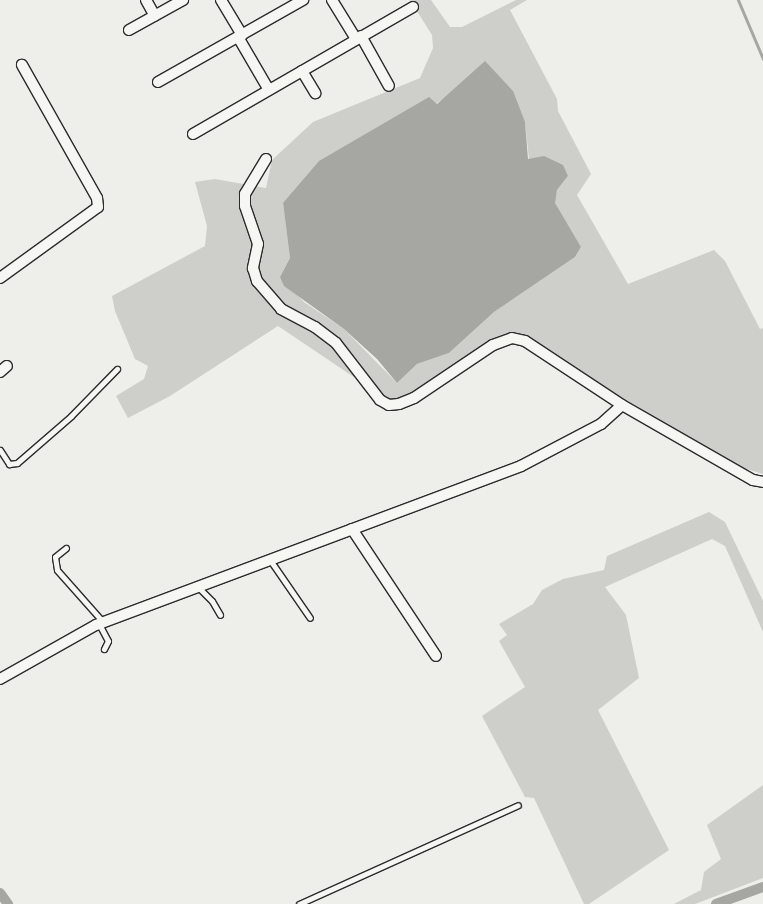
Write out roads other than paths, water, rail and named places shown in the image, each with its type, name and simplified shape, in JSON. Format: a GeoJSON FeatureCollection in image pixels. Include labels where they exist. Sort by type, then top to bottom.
{"type":"FeatureCollection","features":[{"type":"Feature","properties":{"kind":"street"},"geometry":{"type":"LineString","coordinates":[[146,0],[155,16]]}},
{"type":"Feature","properties":{"kind":"street"},"geometry":{"type":"LineString","coordinates":[[129,30],[183,0]]}},
{"type":"Feature","properties":{"kind":"street"},"geometry":{"type":"LineString","coordinates":[[221,0],[269,90]]}},
{"type":"Feature","properties":{"kind":"street"},"geometry":{"type":"LineString","coordinates":[[158,82],[303,0]]}},
{"type":"Feature","properties":{"kind":"street"},"geometry":{"type":"LineString","coordinates":[[332,0],[359,38],[389,86]]}},
{"type":"Feature","properties":{"kind":"street"},"geometry":{"type":"LineString","coordinates":[[193,134],[413,7]]}},
{"type":"Feature","properties":{"kind":"street"},"geometry":{"type":"LineString","coordinates":[[0,278],[98,207],[97,198],[22,65]]}},
{"type":"Feature","properties":{"kind":"street"},"geometry":{"type":"LineString","coordinates":[[302,71],[316,93]]}},
{"type":"Feature","properties":{"kind":"street"},"geometry":{"type":"LineString","coordinates":[[266,159],[245,194],[244,206],[258,244],[253,268],[257,282],[281,309],[315,327],[336,343],[380,400],[389,405],[414,398],[493,345],[512,338],[525,341],[622,405],[753,480],[763,482]]}},
{"type":"Feature","properties":{"kind":"street"},"geometry":{"type":"LineString","coordinates":[[0,678],[101,625],[521,466],[601,424],[622,405]]}},
{"type":"Feature","properties":{"kind":"street"},"geometry":{"type":"LineString","coordinates":[[352,529],[436,656]]}},
{"type":"Feature","properties":{"kind":"lane"},"geometry":{"type":"LineString","coordinates":[[0,450],[9,464],[17,463],[71,416],[117,369]]}},
{"type":"Feature","properties":{"kind":"lane"},"geometry":{"type":"LineString","coordinates":[[66,548],[56,557],[57,570],[101,625],[108,644],[104,649]]}},
{"type":"Feature","properties":{"kind":"lane"},"geometry":{"type":"LineString","coordinates":[[270,560],[310,618]]}},
{"type":"Feature","properties":{"kind":"lane"},"geometry":{"type":"LineString","coordinates":[[198,587],[212,600],[220,615]]}},
{"type":"Feature","properties":{"kind":"lane"},"geometry":{"type":"LineString","coordinates":[[299,904],[518,805]]}},
{"type":"Feature","properties":{"kind":"waterway"},"geometry":{"type":"LineString","coordinates":[[738,0],[763,59]]}},
{"type":"Feature","properties":{"kind":"waterway"},"geometry":{"type":"LineString","coordinates":[[716,904],[763,887]]}},
{"type":"Feature","properties":{"kind":"waterway"},"geometry":{"type":"LineString","coordinates":[[0,893],[8,904]]}}]}
